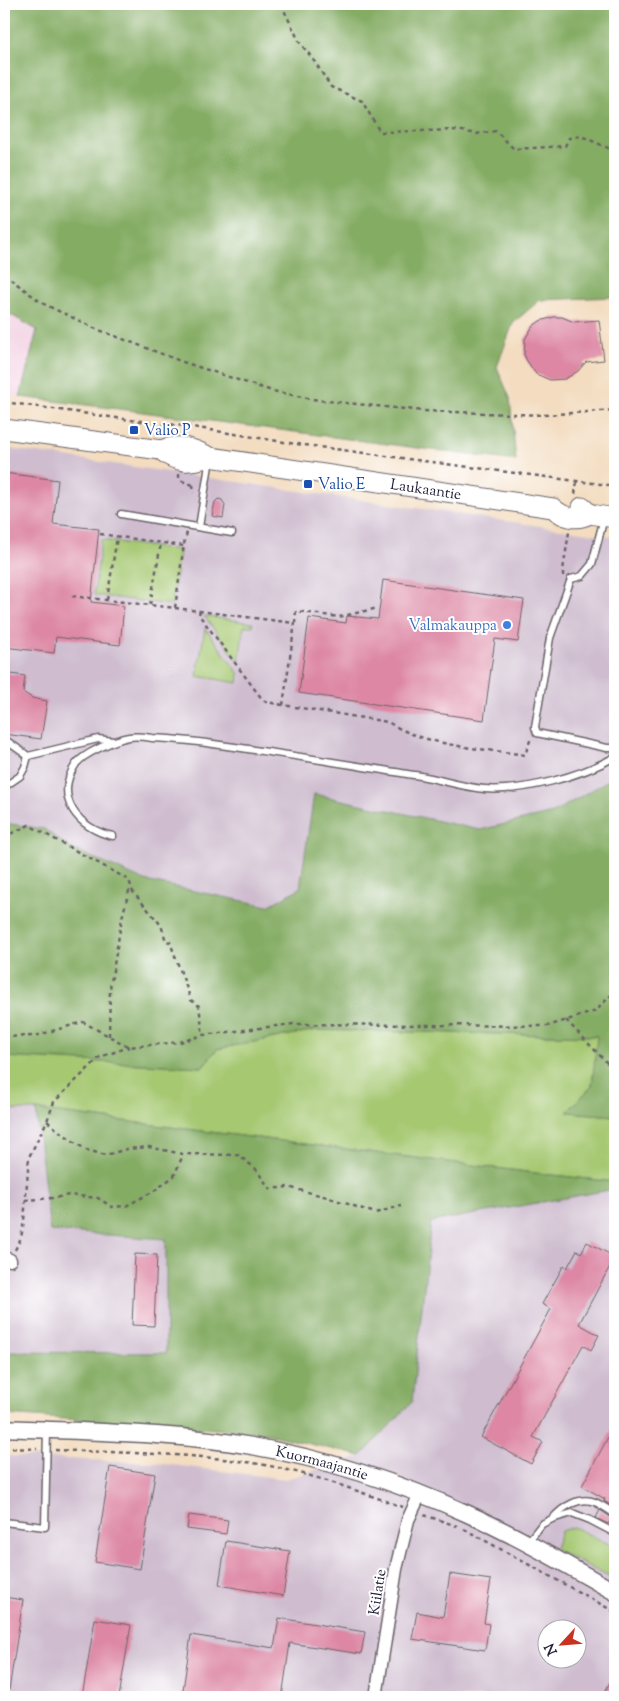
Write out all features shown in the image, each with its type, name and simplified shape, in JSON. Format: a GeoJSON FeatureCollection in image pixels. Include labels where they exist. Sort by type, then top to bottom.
{"type":"FeatureCollection","features":[{"type":"Feature","properties":{"kind":"main road","name":"Laukaantie"},"geometry":{"type":"LineString","coordinates":[[4,429],[161,450],[171,446],[182,446],[197,450],[210,457],[553,508],[561,503],[572,511]]}},
{"type":"Feature","properties":{"kind":"main road"},"geometry":{"type":"LineString","coordinates":[[572,511],[583,507],[603,516]]}},
{"type":"Feature","properties":{"kind":"street","name":"Kuormaajantie"},"geometry":{"type":"LineString","coordinates":[[4,1428],[132,1433],[189,1438],[252,1446],[320,1461],[420,1494],[468,1514],[615,1592]]}},
{"type":"Feature","properties":{"kind":"street","name":"Kiilatie"},"geometry":{"type":"LineString","coordinates":[[376,1697],[396,1569],[412,1511],[420,1494]]}},
{"type":"Feature","properties":{"kind":"lane"},"geometry":{"type":"LineString","coordinates":[[199,527],[210,457]]}},
{"type":"Feature","properties":{"kind":"lane"},"geometry":{"type":"LineString","coordinates":[[121,514],[232,533]]}},
{"type":"Feature","properties":{"kind":"lane"},"geometry":{"type":"LineString","coordinates":[[603,516],[592,564],[582,576],[571,579],[550,638],[534,725],[537,733],[607,748],[615,748]]}},
{"type":"Feature","properties":{"kind":"lane"},"geometry":{"type":"LineString","coordinates":[[113,836],[100,834],[84,824],[74,813],[68,796],[69,778],[77,762],[97,749],[130,737],[180,739],[429,778],[484,789],[524,787],[550,781],[603,764],[615,757]]}},
{"type":"Feature","properties":{"kind":"lane"},"geometry":{"type":"LineString","coordinates":[[4,739],[28,756],[98,739],[115,741]]}},
{"type":"Feature","properties":{"kind":"lane"},"geometry":{"type":"LineString","coordinates":[[4,787],[20,776],[25,768],[28,756]]}},
{"type":"Feature","properties":{"kind":"lane"},"geometry":{"type":"LineString","coordinates":[[4,1522],[45,1527],[47,1430]]}},
{"type":"Feature","properties":{"kind":"lane"},"geometry":{"type":"LineString","coordinates":[[552,1519],[563,1508],[576,1502],[593,1501],[615,1514]]}},
{"type":"Feature","properties":{"kind":"lane"},"geometry":{"type":"LineString","coordinates":[[526,1544],[542,1524],[572,1513],[590,1520],[615,1534]]}},
{"type":"Feature","properties":{"kind":"path"},"geometry":{"type":"LineString","coordinates":[[281,4],[300,43],[331,87],[362,101],[380,132],[458,130],[476,134],[496,131],[514,149],[565,146],[570,138],[581,136],[615,151]]}},
{"type":"Feature","properties":{"kind":"path"},"geometry":{"type":"LineString","coordinates":[[4,274],[42,303],[94,328],[184,362],[272,391],[318,400],[424,411],[544,415],[615,410]]}},
{"type":"Feature","properties":{"kind":"path"},"geometry":{"type":"LineString","coordinates":[[4,402],[186,426],[290,443],[615,486]]}},
{"type":"Feature","properties":{"kind":"path"},"geometry":{"type":"LineString","coordinates":[[565,594],[563,570],[577,481]]}},
{"type":"Feature","properties":{"kind":"path"},"geometry":{"type":"LineString","coordinates":[[193,485],[195,499]]}},
{"type":"Feature","properties":{"kind":"path"},"geometry":{"type":"LineString","coordinates":[[175,608],[189,525]]}},
{"type":"Feature","properties":{"kind":"path"},"geometry":{"type":"LineString","coordinates":[[100,534],[184,546]]}},
{"type":"Feature","properties":{"kind":"path"},"geometry":{"type":"LineString","coordinates":[[107,600],[117,537]]}},
{"type":"Feature","properties":{"kind":"path"},"geometry":{"type":"LineString","coordinates":[[150,605],[161,543]]}},
{"type":"Feature","properties":{"kind":"path"},"geometry":{"type":"LineString","coordinates":[[72,596],[295,623]]}},
{"type":"Feature","properties":{"kind":"path"},"geometry":{"type":"LineString","coordinates":[[283,705],[296,611],[339,617],[378,608]]}},
{"type":"Feature","properties":{"kind":"path"},"geometry":{"type":"LineString","coordinates":[[200,610],[199,615],[266,702],[388,722],[403,731],[420,737],[526,755],[534,725]]}},
{"type":"Feature","properties":{"kind":"path"},"geometry":{"type":"LineString","coordinates":[[4,837],[29,825],[129,880],[132,892],[161,925],[166,941],[170,942],[191,1000],[200,1006],[203,1035]]}},
{"type":"Feature","properties":{"kind":"path"},"geometry":{"type":"LineString","coordinates":[[109,1036],[110,988],[122,918],[130,885]]}},
{"type":"Feature","properties":{"kind":"path"},"geometry":{"type":"LineString","coordinates":[[7,1259],[21,1238],[24,1221],[28,1157],[48,1121],[54,1102],[100,1057],[129,1047],[180,1042],[203,1035],[293,1024],[548,1026],[596,1011],[610,996],[615,999]]}},
{"type":"Feature","properties":{"kind":"path"},"geometry":{"type":"LineString","coordinates":[[566,1020],[612,1068],[615,1077]]}},
{"type":"Feature","properties":{"kind":"path"},"geometry":{"type":"LineString","coordinates":[[4,1037],[36,1036],[84,1022],[129,1047]]}},
{"type":"Feature","properties":{"kind":"path"},"geometry":{"type":"LineString","coordinates":[[48,1121],[58,1131],[86,1150],[106,1155],[127,1149],[149,1147],[183,1154],[238,1155],[256,1168],[270,1189],[288,1187],[327,1197],[375,1213],[401,1206]]}},
{"type":"Feature","properties":{"kind":"path"},"geometry":{"type":"LineString","coordinates":[[25,1200],[69,1195],[98,1198],[112,1207],[126,1206],[154,1191],[174,1176],[183,1154]]}},
{"type":"Feature","properties":{"kind":"path"},"geometry":{"type":"LineString","coordinates":[[4,1448],[192,1457],[254,1463],[320,1478],[460,1527],[615,1612]]}},
{"type":"Feature","properties":{"kind":"shaded area"},"geometry":{"type":"Polygon","coordinates":[[[4,311],[38,330],[20,397],[4,394],[4,311]]]}},
{"type":"Feature","properties":{"kind":"shaded area"},"geometry":{"type":"Polygon","coordinates":[[[4,448],[615,537],[615,776],[553,813],[480,830],[314,794],[300,888],[268,906],[145,881],[70,848],[44,829],[4,823],[4,448]]]}},
{"type":"Feature","properties":{"kind":"shaded area"},"geometry":{"type":"Polygon","coordinates":[[[4,1110],[36,1110],[50,1231],[166,1239],[166,1354],[4,1352],[4,1110]]]}},
{"type":"Feature","properties":{"kind":"shaded area"},"geometry":{"type":"Polygon","coordinates":[[[615,1189],[615,1697],[4,1697],[4,1456],[156,1463],[286,1479],[361,1456],[412,1402],[431,1222],[615,1189]]]}},
{"type":"Feature","properties":{"kind":"green space"},"geometry":{"type":"Polygon","coordinates":[[[4,4],[615,4],[615,297],[540,300],[513,323],[497,367],[510,398],[516,461],[20,397],[37,330],[4,311],[4,4]]]}},
{"type":"Feature","properties":{"kind":"green space"},"geometry":{"type":"Polygon","coordinates":[[[101,540],[179,550],[172,605],[94,595],[101,540]]]}},
{"type":"Feature","properties":{"kind":"green space"},"geometry":{"type":"Polygon","coordinates":[[[204,616],[253,623],[253,626],[244,626],[239,662],[204,616]]]}},
{"type":"Feature","properties":{"kind":"green space"},"geometry":{"type":"Polygon","coordinates":[[[205,628],[239,674],[238,683],[197,676],[205,628]]]}},
{"type":"Feature","properties":{"kind":"green space"},"geometry":{"type":"Polygon","coordinates":[[[615,776],[615,1116],[567,1112],[592,1086],[597,1036],[316,1030],[217,1049],[202,1067],[4,1057],[4,823],[44,829],[70,848],[145,881],[268,906],[300,888],[314,794],[480,830],[553,813],[615,776]]]}},
{"type":"Feature","properties":{"kind":"green space"},"geometry":{"type":"Polygon","coordinates":[[[316,1030],[598,1036],[592,1086],[568,1112],[615,1116],[615,1182],[36,1110],[4,1110],[4,1057],[202,1067],[217,1049],[316,1030]]]}},
{"type":"Feature","properties":{"kind":"green space"},"geometry":{"type":"Polygon","coordinates":[[[36,1110],[615,1182],[615,1189],[431,1222],[412,1402],[361,1456],[259,1432],[4,1415],[4,1352],[166,1353],[166,1239],[50,1231],[36,1110]]]}},
{"type":"Feature","properties":{"kind":"green space"},"geometry":{"type":"Polygon","coordinates":[[[573,1527],[615,1547],[615,1580],[556,1550],[561,1531],[573,1527]]]}},
{"type":"Feature","properties":{"kind":"building"},"geometry":{"type":"Polygon","coordinates":[[[562,317],[574,322],[599,320],[604,360],[586,362],[578,371],[565,379],[550,380],[536,374],[524,354],[525,339],[533,326],[540,321],[562,317]]]}},
{"type":"Feature","properties":{"kind":"building"},"geometry":{"type":"Polygon","coordinates":[[[4,473],[58,480],[53,524],[99,529],[91,602],[124,606],[120,645],[56,637],[54,653],[4,647],[4,473]]]}},
{"type":"Feature","properties":{"kind":"building"},"geometry":{"type":"Polygon","coordinates":[[[218,499],[222,500],[225,505],[223,518],[212,516],[215,502],[218,499]]]}},
{"type":"Feature","properties":{"kind":"building"},"geometry":{"type":"Polygon","coordinates":[[[383,580],[524,600],[518,642],[495,639],[484,720],[299,693],[309,618],[346,623],[347,616],[378,619],[383,580]]]}},
{"type":"Feature","properties":{"kind":"building"},"geometry":{"type":"Polygon","coordinates":[[[4,673],[25,676],[23,692],[32,698],[47,701],[41,739],[4,734],[4,673]]]}},
{"type":"Feature","properties":{"kind":"building"},"geometry":{"type":"Polygon","coordinates":[[[587,1242],[615,1257],[579,1324],[599,1335],[591,1350],[583,1345],[533,1437],[543,1442],[531,1464],[481,1437],[551,1309],[542,1304],[564,1265],[567,1268],[577,1250],[581,1253],[587,1242]]]}},
{"type":"Feature","properties":{"kind":"building"},"geometry":{"type":"Polygon","coordinates":[[[135,1254],[157,1255],[154,1326],[132,1325],[135,1254]]]}},
{"type":"Feature","properties":{"kind":"building"},"geometry":{"type":"Polygon","coordinates":[[[615,1424],[615,1508],[604,1501],[605,1499],[582,1486],[615,1424]]]}},
{"type":"Feature","properties":{"kind":"building"},"geometry":{"type":"Polygon","coordinates":[[[110,1467],[155,1474],[140,1569],[95,1562],[110,1467]]]}},
{"type":"Feature","properties":{"kind":"building"},"geometry":{"type":"Polygon","coordinates":[[[600,1510],[612,1518],[608,1524],[596,1518],[600,1510]]]}},
{"type":"Feature","properties":{"kind":"building"},"geometry":{"type":"Polygon","coordinates":[[[189,1515],[228,1520],[226,1534],[187,1529],[189,1515]]]}},
{"type":"Feature","properties":{"kind":"building"},"geometry":{"type":"Polygon","coordinates":[[[226,1541],[290,1551],[283,1596],[219,1585],[226,1541]]]}},
{"type":"Feature","properties":{"kind":"building"},"geometry":{"type":"Polygon","coordinates":[[[450,1574],[491,1580],[484,1623],[489,1624],[485,1650],[412,1639],[417,1612],[443,1617],[450,1574]]]}},
{"type":"Feature","properties":{"kind":"building"},"geometry":{"type":"Polygon","coordinates":[[[4,1597],[23,1600],[9,1690],[4,1689],[4,1597]]]}},
{"type":"Feature","properties":{"kind":"building"},"geometry":{"type":"Polygon","coordinates":[[[279,1618],[365,1632],[361,1654],[290,1643],[282,1697],[182,1697],[191,1635],[274,1648],[279,1618]]]}},
{"type":"Feature","properties":{"kind":"building"},"geometry":{"type":"Polygon","coordinates":[[[95,1619],[131,1625],[119,1697],[82,1697],[95,1619]]]}},
{"type":"Feature","properties":{"kind":"building"},"geometry":{"type":"Polygon","coordinates":[[[615,1673],[615,1697],[602,1697],[615,1673]]]}},
{"type":"Feature","properties":{"kind":"place","name":"Valio P"},"geometry":{"type":"Point","coordinates":[134,430]}},
{"type":"Feature","properties":{"kind":"place","name":"Valio E"},"geometry":{"type":"Point","coordinates":[308,484]}},
{"type":"Feature","properties":{"kind":"place","name":"Valmakauppa"},"geometry":{"type":"Point","coordinates":[507,625]}}]}
